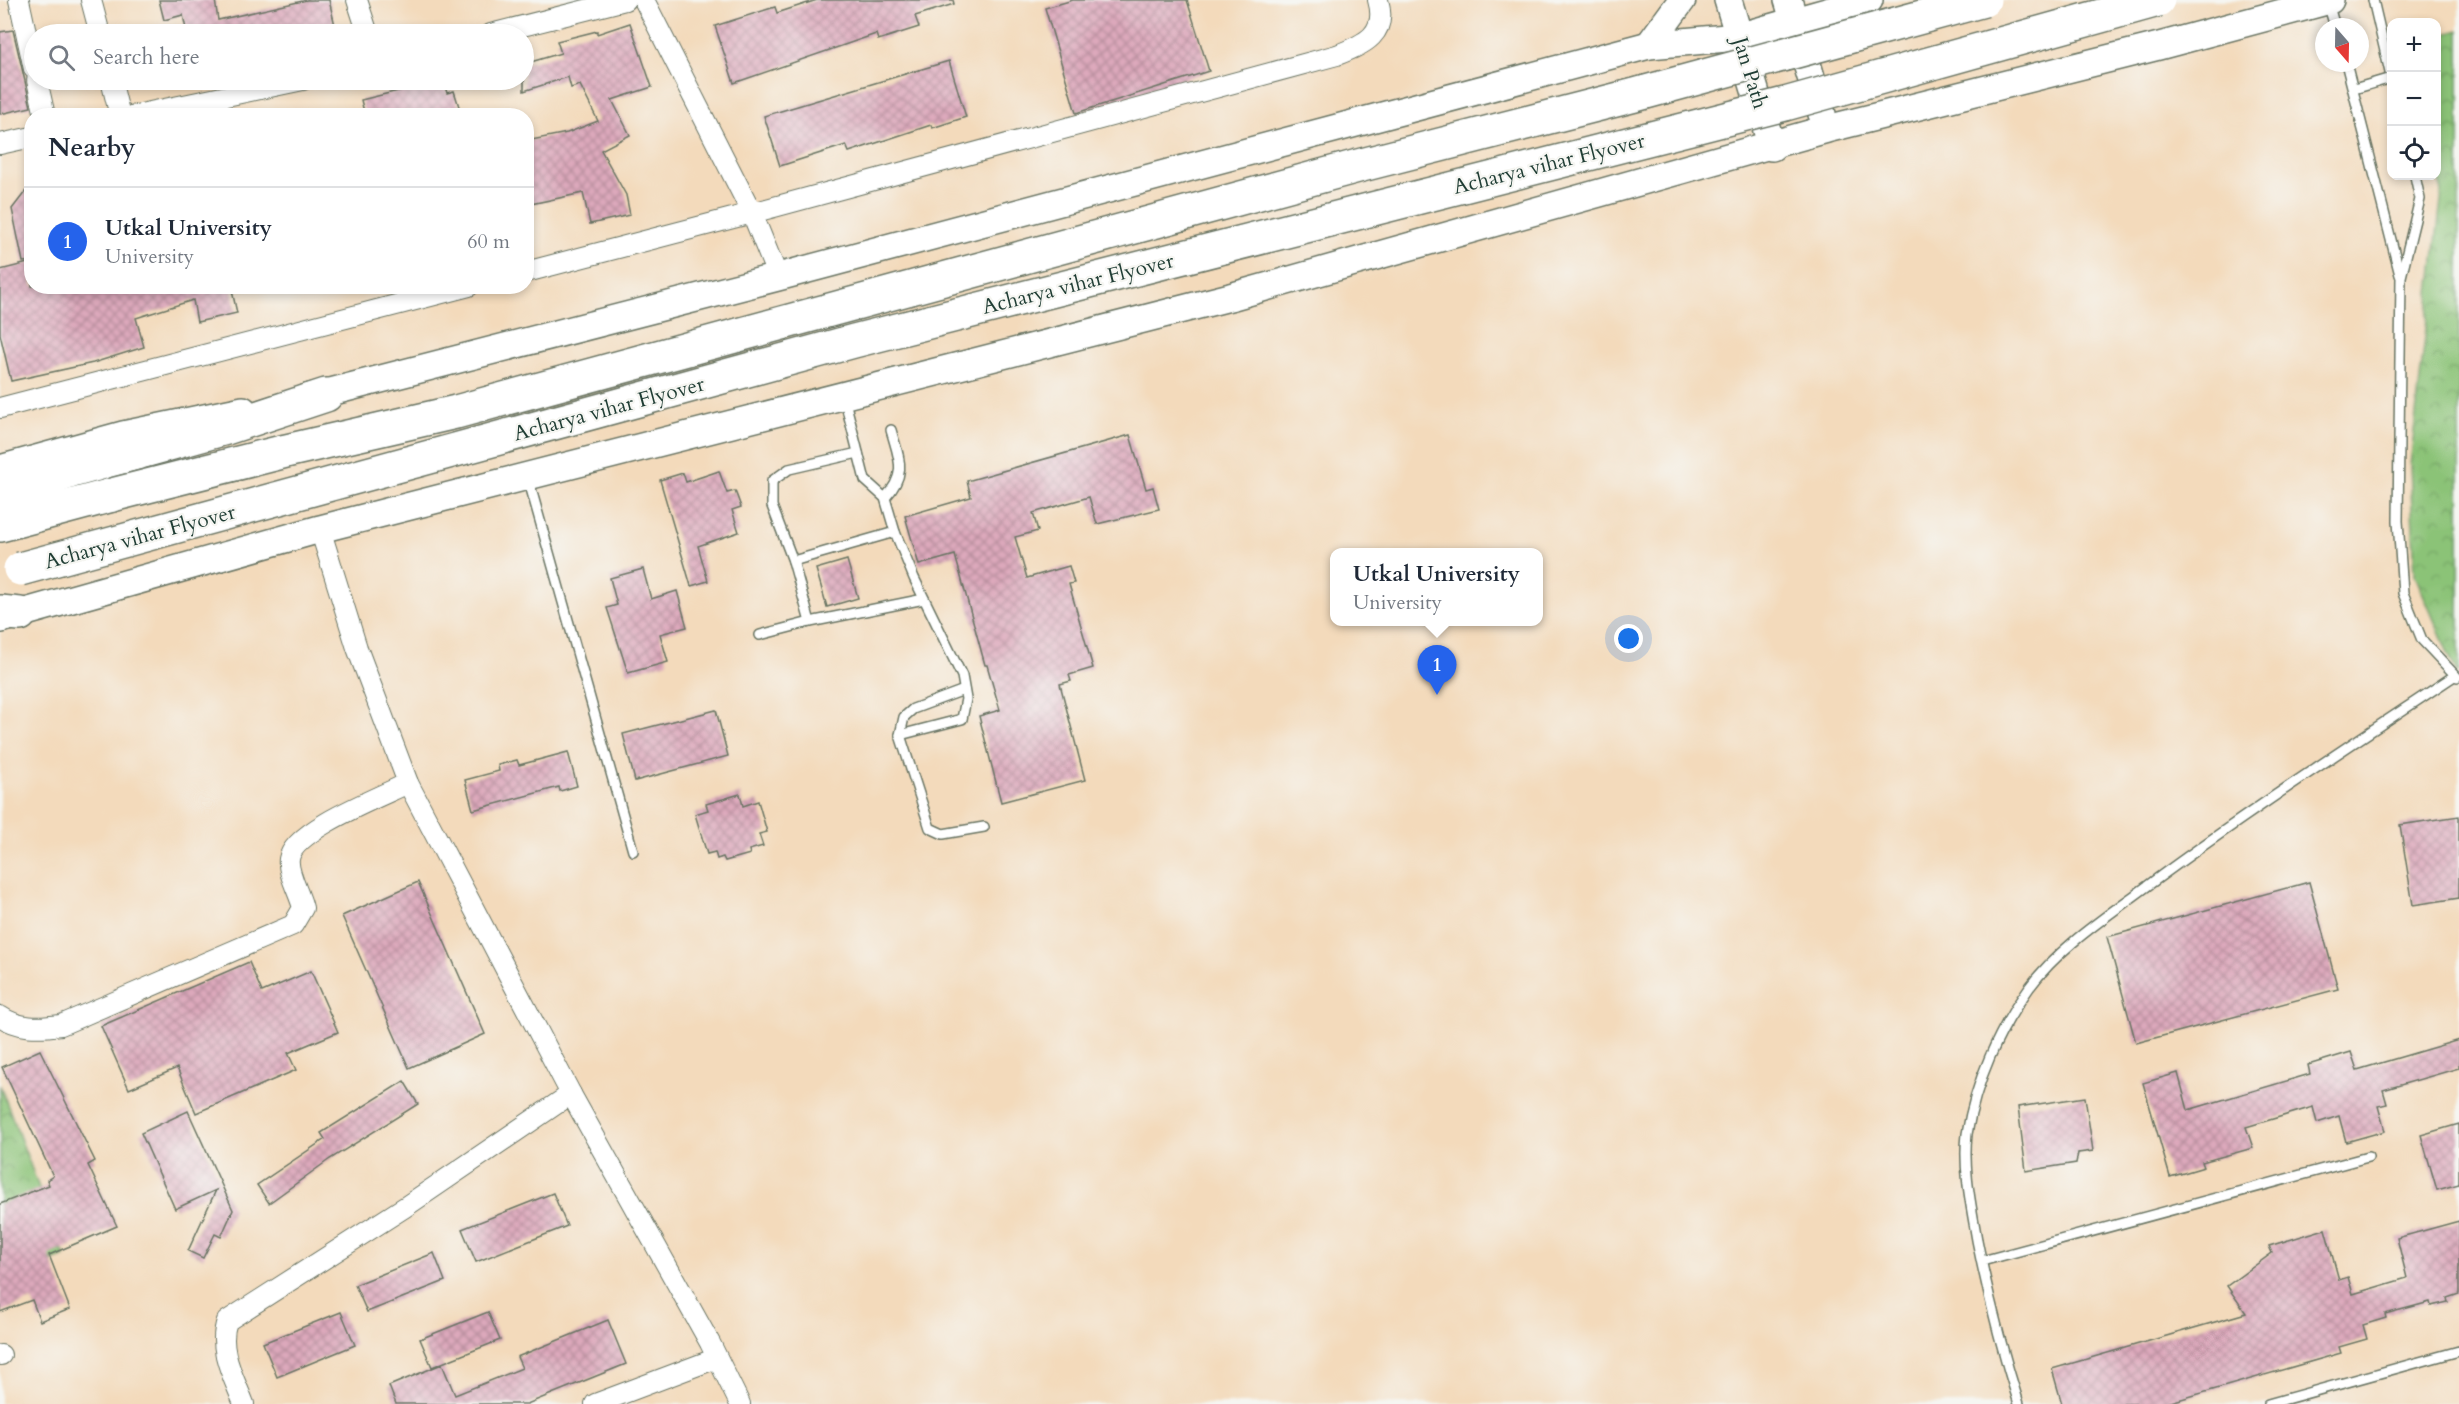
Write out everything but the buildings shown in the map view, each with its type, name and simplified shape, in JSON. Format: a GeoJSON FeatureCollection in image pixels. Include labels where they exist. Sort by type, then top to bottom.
{"type":"FeatureCollection","features":[{"type":"Feature","properties":{"kind":"highway","name":"Acharya vihar Flyover"},"geometry":{"type":"LineString","coordinates":[[0,525],[112,495],[513,397],[1358,166],[1624,98],[1984,0]]}},
{"type":"Feature","properties":{"kind":"highway","name":"Acharya vihar Flyover"},"geometry":{"type":"LineString","coordinates":[[10,571],[854,341],[1785,104],[2158,0]]}},
{"type":"Feature","properties":{"kind":"highway"},"geometry":{"type":"LineString","coordinates":[[0,497],[75,470],[226,428],[326,394]]}},
{"type":"Feature","properties":{"kind":"street"},"geometry":{"type":"LineString","coordinates":[[19,0],[24,24]]}},
{"type":"Feature","properties":{"kind":"street"},"geometry":{"type":"LineString","coordinates":[[91,0],[97,24]]}},
{"type":"Feature","properties":{"kind":"street"},"geometry":{"type":"LineString","coordinates":[[357,0],[365,24]]}},
{"type":"Feature","properties":{"kind":"street"},"geometry":{"type":"LineString","coordinates":[[530,24],[625,0]]}},
{"type":"Feature","properties":{"kind":"street"},"geometry":{"type":"LineString","coordinates":[[644,0],[752,213],[778,277]]}},
{"type":"Feature","properties":{"kind":"street"},"geometry":{"type":"LineString","coordinates":[[534,270],[1337,55],[1365,44],[1378,28],[1381,11],[1378,0]]}},
{"type":"Feature","properties":{"kind":"street"},"geometry":{"type":"LineString","coordinates":[[1649,45],[1682,0]]}},
{"type":"Feature","properties":{"kind":"street","name":"Jan Path"},"geometry":{"type":"LineString","coordinates":[[1728,0],[1772,147]]}},
{"type":"Feature","properties":{"kind":"street"},"geometry":{"type":"LineString","coordinates":[[0,469],[190,419],[326,394],[778,277],[1649,45],[1738,37],[1790,10],[1869,0]]}},
{"type":"Feature","properties":{"kind":"street"},"geometry":{"type":"LineString","coordinates":[[7,615],[320,529],[1230,297],[1772,147],[1827,129],[2159,46],[2329,0]]}},
{"type":"Feature","properties":{"kind":"street"},"geometry":{"type":"LineString","coordinates":[[1790,10],[1827,129]]}},
{"type":"Feature","properties":{"kind":"street"},"geometry":{"type":"LineString","coordinates":[[39,90],[43,108]]}},
{"type":"Feature","properties":{"kind":"street"},"geometry":{"type":"LineString","coordinates":[[114,90],[118,108]]}},
{"type":"Feature","properties":{"kind":"street"},"geometry":{"type":"LineString","coordinates":[[170,108],[256,90]]}},
{"type":"Feature","properties":{"kind":"street"},"geometry":{"type":"LineString","coordinates":[[0,144],[24,139]]}},
{"type":"Feature","properties":{"kind":"street"},"geometry":{"type":"LineString","coordinates":[[0,408],[438,294]]}},
{"type":"Feature","properties":{"kind":"street"},"geometry":{"type":"LineString","coordinates":[[320,529],[360,658],[408,783],[571,1094],[717,1358],[740,1404]]}},
{"type":"Feature","properties":{"kind":"street"},"geometry":{"type":"LineString","coordinates":[[0,1016],[10,1023],[36,1028],[61,1025],[293,925],[303,908],[289,860],[294,848],[309,832],[408,783]]}},
{"type":"Feature","properties":{"kind":"street"},"geometry":{"type":"LineString","coordinates":[[244,1404],[224,1346],[227,1321],[405,1207],[571,1094]]}},
{"type":"Feature","properties":{"kind":"street"},"geometry":{"type":"LineString","coordinates":[[595,1404],[717,1358]]}},
{"type":"Feature","properties":{"kind":"lane"},"geometry":{"type":"LineString","coordinates":[[2329,0],[2333,18]]}},
{"type":"Feature","properties":{"kind":"lane"},"geometry":{"type":"LineString","coordinates":[[2373,0],[2389,72]]}},
{"type":"Feature","properties":{"kind":"lane"},"geometry":{"type":"LineString","coordinates":[[2349,72],[2401,277]]}},
{"type":"Feature","properties":{"kind":"lane"},"geometry":{"type":"LineString","coordinates":[[2354,89],[2387,81]]}},
{"type":"Feature","properties":{"kind":"lane"},"geometry":{"type":"LineString","coordinates":[[2019,1404],[2001,1347],[1967,1187],[1967,1134],[1982,1080],[2004,1026],[2030,986],[2058,956],[2233,823],[2456,677],[2422,640],[2403,593],[2398,521],[2401,277],[2420,199],[2416,180]]}},
{"type":"Feature","properties":{"kind":"lane"},"geometry":{"type":"LineString","coordinates":[[843,395],[865,480],[885,498],[895,532],[924,599],[962,676],[966,699],[962,719],[900,735]]}},
{"type":"Feature","properties":{"kind":"lane"},"geometry":{"type":"LineString","coordinates":[[885,498],[900,478],[900,465],[891,429]]}},
{"type":"Feature","properties":{"kind":"lane"},"geometry":{"type":"LineString","coordinates":[[810,622],[793,561],[772,506],[772,481],[789,469],[858,453]]}},
{"type":"Feature","properties":{"kind":"lane"},"geometry":{"type":"LineString","coordinates":[[527,476],[633,851]]}},
{"type":"Feature","properties":{"kind":"lane"},"geometry":{"type":"LineString","coordinates":[[793,561],[895,532]]}},
{"type":"Feature","properties":{"kind":"lane"},"geometry":{"type":"LineString","coordinates":[[760,635],[810,622],[924,599]]}},
{"type":"Feature","properties":{"kind":"lane"},"geometry":{"type":"LineString","coordinates":[[964,690],[913,709],[904,717],[900,735],[930,828],[943,834],[984,827]]}},
{"type":"Feature","properties":{"kind":"lane"},"geometry":{"type":"LineString","coordinates":[[1982,1261],[2368,1157]]}},
{"type":"Feature","properties":{"kind":"lane"},"geometry":{"type":"LineString","coordinates":[[2268,1404],[2459,1351]]}},
{"type":"Feature","properties":{"kind":"green space"},"geometry":{"type":"Polygon","coordinates":[[[2459,30],[2459,673],[2456,672],[2415,575],[2410,465],[2442,191],[2438,180],[2441,180],[2441,35],[2459,30]]]}},
{"type":"Feature","properties":{"kind":"green space"},"geometry":{"type":"Polygon","coordinates":[[[0,1085],[65,1256],[0,1280],[0,1085]]]}},
{"type":"Feature","properties":{"kind":"place","name":"Utkal University"},"geometry":{"type":"Point","coordinates":[1437,695]}}]}
